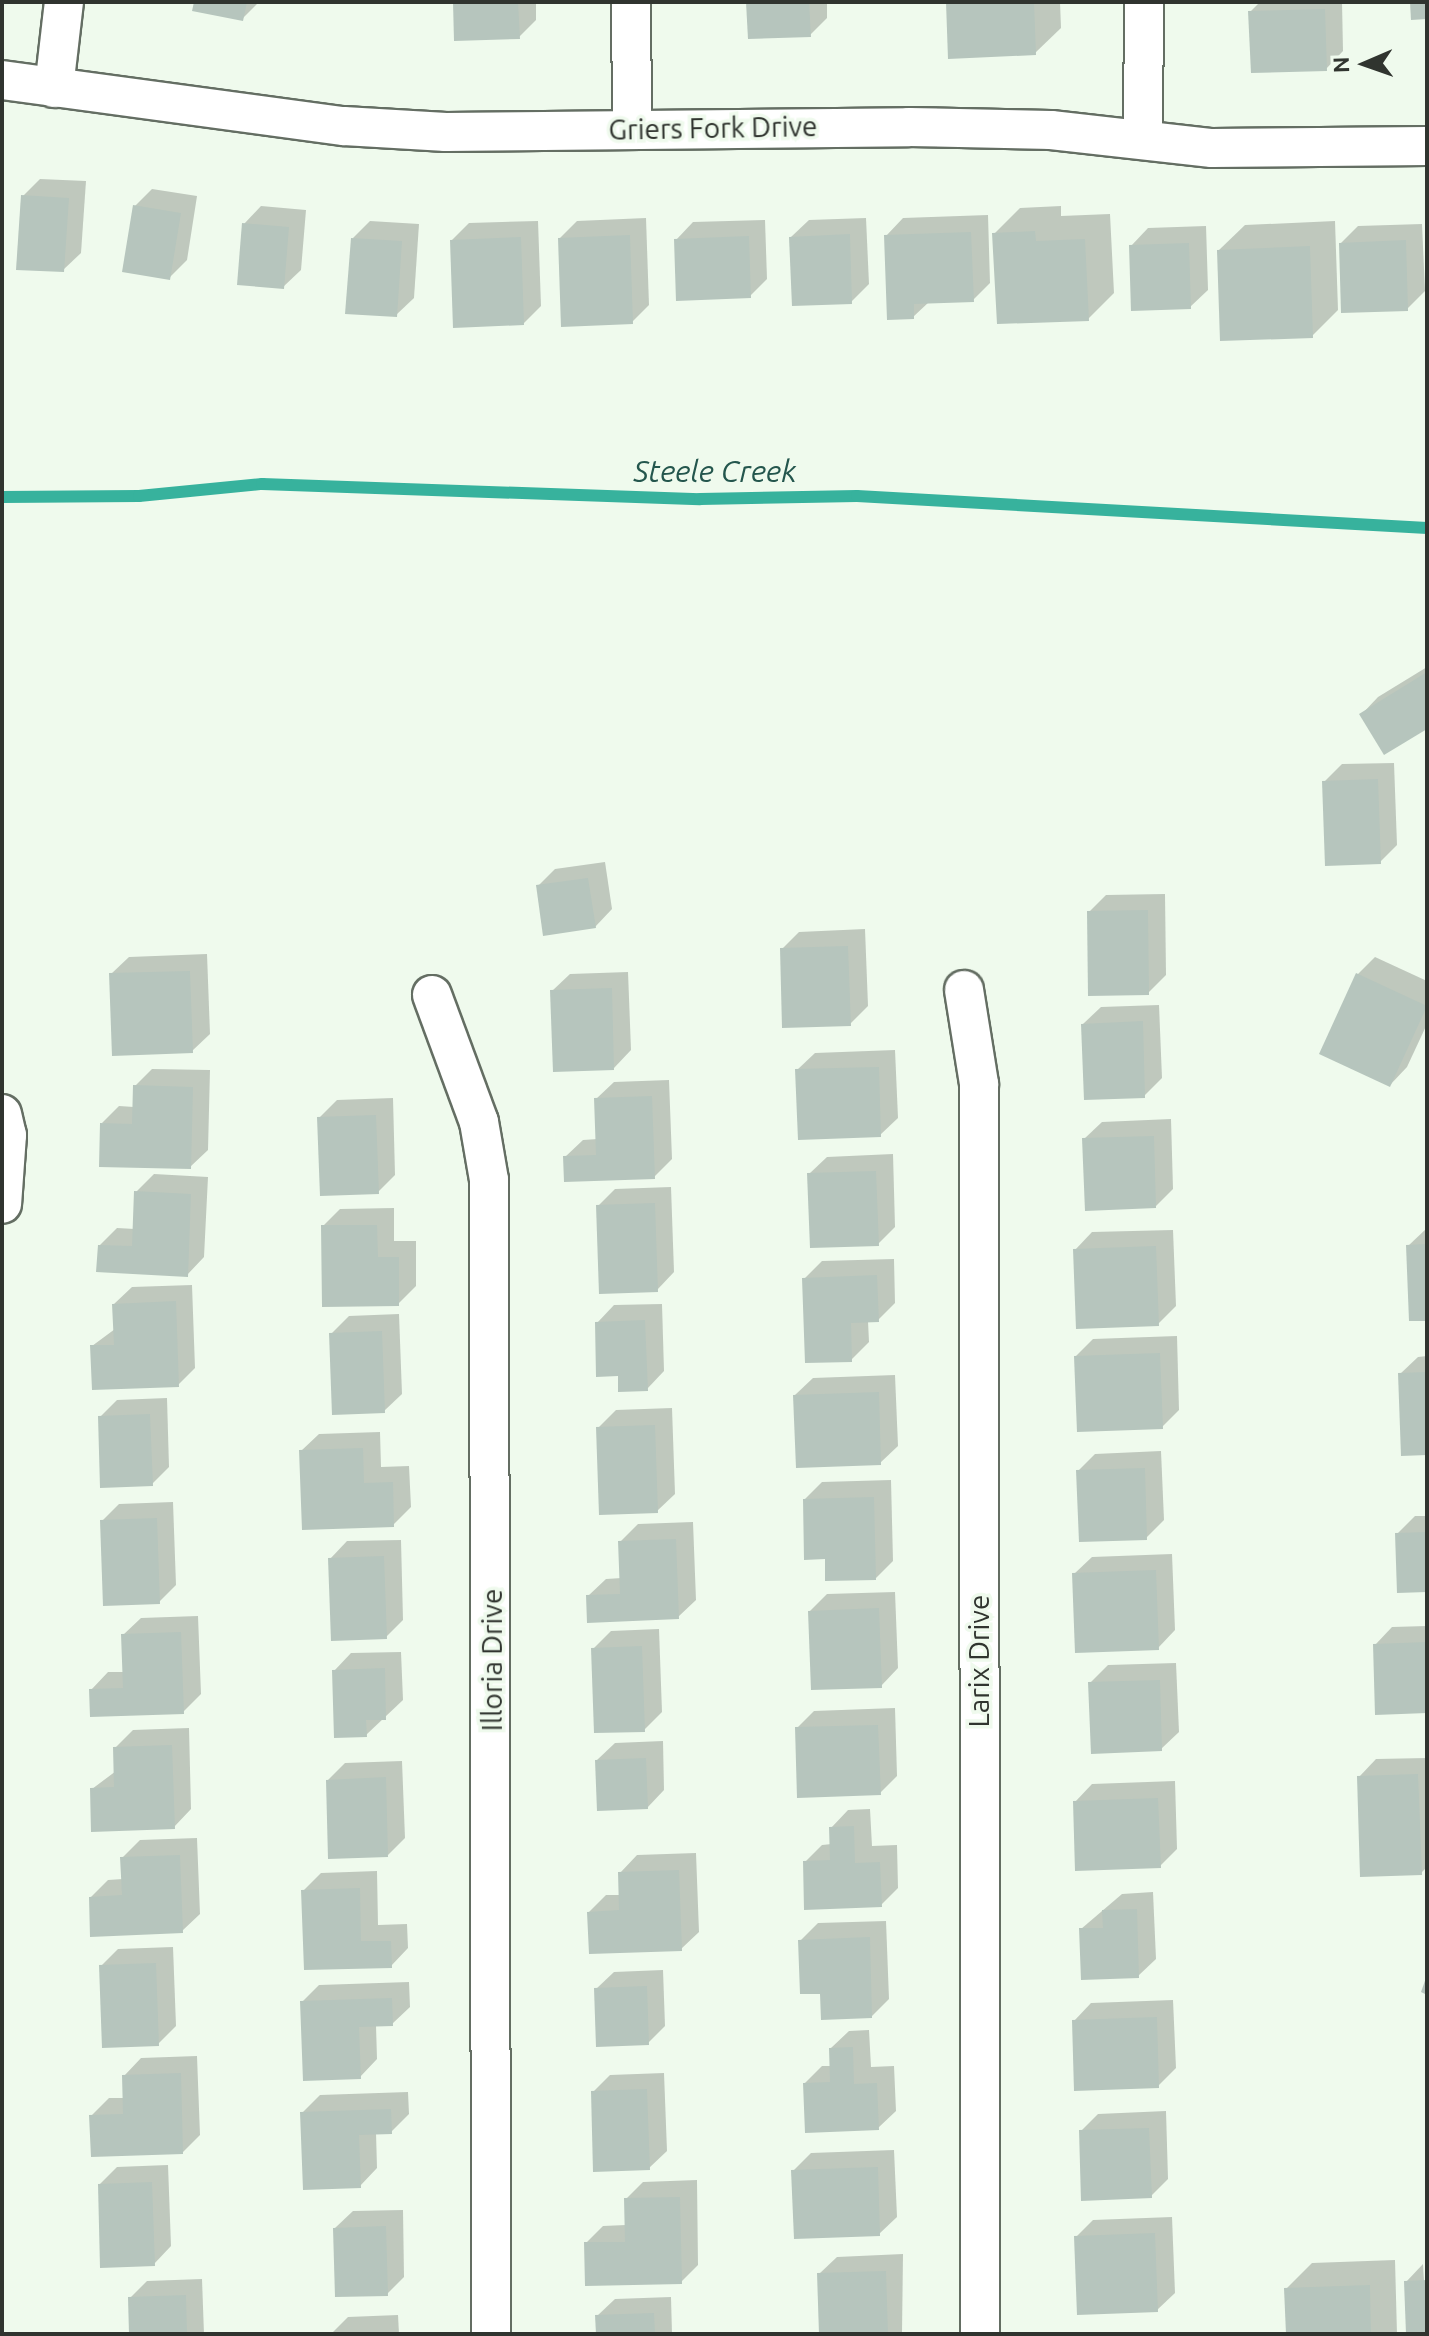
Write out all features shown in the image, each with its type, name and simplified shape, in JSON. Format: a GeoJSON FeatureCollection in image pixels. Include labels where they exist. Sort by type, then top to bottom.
{"type":"FeatureCollection","features":[{"type":"Feature","properties":{"kind":"street"},"geometry":{"type":"LineString","coordinates":[[54,88],[64,2]]}},
{"type":"Feature","properties":{"kind":"street"},"geometry":{"type":"LineString","coordinates":[[631,2],[632,128]]}},
{"type":"Feature","properties":{"kind":"street"},"geometry":{"type":"LineString","coordinates":[[1143,139],[1144,2]]}},
{"type":"Feature","properties":{"kind":"street","name":"Griers Fork Drive"},"geometry":{"type":"LineString","coordinates":[[2,80],[344,126],[530,133],[632,128],[925,127],[1143,139],[1212,148],[1427,146]]}},
{"type":"Feature","properties":{"kind":"street","name":"Larix Drive"},"geometry":{"type":"LineString","coordinates":[[964,990],[979,1084],[980,2334]]}},
{"type":"Feature","properties":{"kind":"street","name":"Illoria Drive"},"geometry":{"type":"LineString","coordinates":[[432,995],[479,1122],[489,1180],[491,2334]]}},
{"type":"Feature","properties":{"kind":"street"},"geometry":{"type":"LineString","coordinates":[[2,1114],[7,1135],[2,1204]]}},
{"type":"Feature","properties":{"kind":"building"},"geometry":{"type":"Polygon","coordinates":[[[194,2],[247,2],[243,21],[192,11],[194,2]]]}},
{"type":"Feature","properties":{"kind":"building"},"geometry":{"type":"Polygon","coordinates":[[[453,2],[518,2],[520,39],[454,41],[453,2]]]}},
{"type":"Feature","properties":{"kind":"building"},"geometry":{"type":"Polygon","coordinates":[[[746,2],[809,2],[811,37],[748,39],[746,2]]]}},
{"type":"Feature","properties":{"kind":"building"},"geometry":{"type":"Polygon","coordinates":[[[946,2],[1034,2],[1036,55],[948,59],[946,2]]]}},
{"type":"Feature","properties":{"kind":"building"},"geometry":{"type":"Polygon","coordinates":[[[1410,2],[1427,2],[1427,19],[1411,20],[1410,2]]]}},
{"type":"Feature","properties":{"kind":"building"},"geometry":{"type":"Polygon","coordinates":[[[1325,9],[1327,71],[1251,73],[1248,11],[1325,9]]]}},
{"type":"Feature","properties":{"kind":"building"},"geometry":{"type":"Polygon","coordinates":[[[21,195],[69,198],[64,272],[16,270],[21,195]]]}},
{"type":"Feature","properties":{"kind":"building"},"geometry":{"type":"Polygon","coordinates":[[[133,205],[181,213],[170,280],[122,272],[133,205]]]}},
{"type":"Feature","properties":{"kind":"building"},"geometry":{"type":"Polygon","coordinates":[[[242,223],[289,227],[284,289],[237,285],[242,223]]]}},
{"type":"Feature","properties":{"kind":"building"},"geometry":{"type":"Polygon","coordinates":[[[1035,231],[1036,241],[1085,239],[1089,321],[997,324],[992,233],[1035,231]]]}},
{"type":"Feature","properties":{"kind":"building"},"geometry":{"type":"Polygon","coordinates":[[[971,232],[974,302],[914,304],[914,319],[887,320],[884,235],[971,232]]]}},
{"type":"Feature","properties":{"kind":"building"},"geometry":{"type":"Polygon","coordinates":[[[850,234],[852,304],[792,306],[789,237],[850,234]]]}},
{"type":"Feature","properties":{"kind":"building"},"geometry":{"type":"Polygon","coordinates":[[[630,235],[633,324],[561,327],[558,238],[630,235]]]}},
{"type":"Feature","properties":{"kind":"building"},"geometry":{"type":"Polygon","coordinates":[[[749,236],[751,298],[676,301],[674,239],[749,236]]]}},
{"type":"Feature","properties":{"kind":"building"},"geometry":{"type":"Polygon","coordinates":[[[521,237],[524,325],[453,328],[450,240],[521,237]]]}},
{"type":"Feature","properties":{"kind":"building"},"geometry":{"type":"Polygon","coordinates":[[[351,238],[402,241],[397,317],[345,314],[351,238]]]}},
{"type":"Feature","properties":{"kind":"building"},"geometry":{"type":"Polygon","coordinates":[[[1406,240],[1408,311],[1341,313],[1339,243],[1406,240]]]}},
{"type":"Feature","properties":{"kind":"building"},"geometry":{"type":"Polygon","coordinates":[[[1189,243],[1191,309],[1131,311],[1129,245],[1189,243]]]}},
{"type":"Feature","properties":{"kind":"building"},"geometry":{"type":"Polygon","coordinates":[[[1310,246],[1313,338],[1220,341],[1217,250],[1310,246]]]}},
{"type":"Feature","properties":{"kind":"building"},"geometry":{"type":"Polygon","coordinates":[[[1427,672],[1427,729],[1384,755],[1359,714],[1427,672]]]}},
{"type":"Feature","properties":{"kind":"building"},"geometry":{"type":"Polygon","coordinates":[[[1378,779],[1381,864],[1325,866],[1322,781],[1378,779]]]}},
{"type":"Feature","properties":{"kind":"building"},"geometry":{"type":"Polygon","coordinates":[[[588,878],[596,928],[543,936],[536,885],[588,878]]]}},
{"type":"Feature","properties":{"kind":"building"},"geometry":{"type":"Polygon","coordinates":[[[1148,910],[1149,995],[1088,996],[1087,911],[1148,910]]]}},
{"type":"Feature","properties":{"kind":"building"},"geometry":{"type":"Polygon","coordinates":[[[848,946],[851,1026],[782,1028],[780,948],[848,946]]]}},
{"type":"Feature","properties":{"kind":"building"},"geometry":{"type":"Polygon","coordinates":[[[190,971],[193,1053],[112,1056],[109,973],[190,971]]]}},
{"type":"Feature","properties":{"kind":"building"},"geometry":{"type":"Polygon","coordinates":[[[1356,973],[1427,1006],[1390,1087],[1319,1054],[1356,973]]]}},
{"type":"Feature","properties":{"kind":"building"},"geometry":{"type":"Polygon","coordinates":[[[612,988],[614,1070],[553,1072],[550,990],[612,988]]]}},
{"type":"Feature","properties":{"kind":"building"},"geometry":{"type":"Polygon","coordinates":[[[1143,1021],[1145,1098],[1084,1100],[1081,1024],[1143,1021]]]}},
{"type":"Feature","properties":{"kind":"building"},"geometry":{"type":"Polygon","coordinates":[[[879,1067],[881,1137],[798,1140],[795,1069],[879,1067]]]}},
{"type":"Feature","properties":{"kind":"building"},"geometry":{"type":"Polygon","coordinates":[[[133,1085],[193,1087],[191,1169],[99,1167],[100,1123],[132,1124],[133,1085]]]}},
{"type":"Feature","properties":{"kind":"building"},"geometry":{"type":"Polygon","coordinates":[[[652,1096],[655,1179],[564,1182],[563,1156],[596,1155],[594,1098],[652,1096]]]}},
{"type":"Feature","properties":{"kind":"building"},"geometry":{"type":"Polygon","coordinates":[[[376,1115],[379,1194],[320,1196],[317,1117],[376,1115]]]}},
{"type":"Feature","properties":{"kind":"building"},"geometry":{"type":"Polygon","coordinates":[[[1154,1136],[1156,1208],[1085,1211],[1082,1138],[1154,1136]]]}},
{"type":"Feature","properties":{"kind":"building"},"geometry":{"type":"Polygon","coordinates":[[[876,1171],[879,1246],[810,1248],[807,1173],[876,1171]]]}},
{"type":"Feature","properties":{"kind":"building"},"geometry":{"type":"Polygon","coordinates":[[[134,1191],[191,1194],[188,1277],[96,1272],[98,1245],[132,1246],[134,1191]]]}},
{"type":"Feature","properties":{"kind":"building"},"geometry":{"type":"Polygon","coordinates":[[[655,1203],[658,1292],[599,1294],[596,1205],[655,1203]]]}},
{"type":"Feature","properties":{"kind":"building"},"geometry":{"type":"Polygon","coordinates":[[[321,1225],[377,1225],[378,1257],[399,1257],[399,1306],[322,1307],[321,1225]]]}},
{"type":"Feature","properties":{"kind":"building"},"geometry":{"type":"Polygon","coordinates":[[[1427,1244],[1427,1321],[1409,1321],[1406,1245],[1427,1244]]]}},
{"type":"Feature","properties":{"kind":"building"},"geometry":{"type":"Polygon","coordinates":[[[1156,1246],[1159,1326],[1076,1329],[1073,1249],[1156,1246]]]}},
{"type":"Feature","properties":{"kind":"building"},"geometry":{"type":"Polygon","coordinates":[[[877,1275],[879,1322],[851,1323],[852,1362],[805,1363],[802,1278],[877,1275]]]}},
{"type":"Feature","properties":{"kind":"building"},"geometry":{"type":"Polygon","coordinates":[[[176,1301],[179,1387],[92,1390],[90,1345],[114,1345],[112,1304],[176,1301]]]}},
{"type":"Feature","properties":{"kind":"building"},"geometry":{"type":"Polygon","coordinates":[[[645,1320],[648,1391],[618,1392],[618,1376],[596,1377],[595,1322],[645,1320]]]}},
{"type":"Feature","properties":{"kind":"building"},"geometry":{"type":"Polygon","coordinates":[[[382,1331],[385,1413],[332,1415],[329,1333],[382,1331]]]}},
{"type":"Feature","properties":{"kind":"building"},"geometry":{"type":"Polygon","coordinates":[[[1160,1353],[1163,1429],[1077,1432],[1074,1356],[1160,1353]]]}},
{"type":"Feature","properties":{"kind":"building"},"geometry":{"type":"Polygon","coordinates":[[[1427,1372],[1427,1455],[1401,1456],[1398,1373],[1427,1372]]]}},
{"type":"Feature","properties":{"kind":"building"},"geometry":{"type":"Polygon","coordinates":[[[879,1392],[881,1465],[796,1468],[793,1395],[879,1392]]]}},
{"type":"Feature","properties":{"kind":"building"},"geometry":{"type":"Polygon","coordinates":[[[150,1414],[153,1486],[100,1488],[98,1416],[150,1414]]]}},
{"type":"Feature","properties":{"kind":"building"},"geometry":{"type":"Polygon","coordinates":[[[655,1425],[658,1513],[599,1515],[596,1427],[655,1425]]]}},
{"type":"Feature","properties":{"kind":"building"},"geometry":{"type":"Polygon","coordinates":[[[363,1448],[364,1483],[393,1482],[394,1527],[302,1530],[299,1450],[363,1448]]]}},
{"type":"Feature","properties":{"kind":"building"},"geometry":{"type":"Polygon","coordinates":[[[1145,1468],[1147,1540],[1079,1542],[1076,1470],[1145,1468]]]}},
{"type":"Feature","properties":{"kind":"building"},"geometry":{"type":"Polygon","coordinates":[[[874,1497],[876,1580],[825,1581],[825,1559],[804,1560],[803,1499],[874,1497]]]}},
{"type":"Feature","properties":{"kind":"building"},"geometry":{"type":"Polygon","coordinates":[[[157,1518],[160,1604],[103,1606],[100,1520],[157,1518]]]}},
{"type":"Feature","properties":{"kind":"building"},"geometry":{"type":"Polygon","coordinates":[[[1427,1532],[1427,1592],[1397,1593],[1395,1533],[1427,1532]]]}},
{"type":"Feature","properties":{"kind":"building"},"geometry":{"type":"Polygon","coordinates":[[[676,1539],[679,1619],[587,1623],[586,1595],[620,1594],[618,1541],[676,1539]]]}},
{"type":"Feature","properties":{"kind":"building"},"geometry":{"type":"Polygon","coordinates":[[[384,1556],[387,1639],[331,1641],[328,1558],[384,1556]]]}},
{"type":"Feature","properties":{"kind":"building"},"geometry":{"type":"Polygon","coordinates":[[[1156,1570],[1159,1650],[1075,1653],[1072,1573],[1156,1570]]]}},
{"type":"Feature","properties":{"kind":"building"},"geometry":{"type":"Polygon","coordinates":[[[879,1608],[882,1688],[811,1690],[808,1611],[879,1608]]]}},
{"type":"Feature","properties":{"kind":"building"},"geometry":{"type":"Polygon","coordinates":[[[181,1632],[184,1714],[90,1717],[89,1689],[123,1688],[121,1634],[181,1632]]]}},
{"type":"Feature","properties":{"kind":"building"},"geometry":{"type":"Polygon","coordinates":[[[1427,1642],[1427,1713],[1375,1715],[1373,1644],[1427,1642]]]}},
{"type":"Feature","properties":{"kind":"building"},"geometry":{"type":"Polygon","coordinates":[[[642,1646],[645,1732],[594,1733],[591,1648],[642,1646]]]}},
{"type":"Feature","properties":{"kind":"building"},"geometry":{"type":"Polygon","coordinates":[[[385,1668],[386,1720],[366,1720],[367,1737],[334,1738],[332,1670],[385,1668]]]}},
{"type":"Feature","properties":{"kind":"building"},"geometry":{"type":"Polygon","coordinates":[[[1160,1680],[1162,1751],[1091,1754],[1088,1682],[1160,1680]]]}},
{"type":"Feature","properties":{"kind":"building"},"geometry":{"type":"Polygon","coordinates":[[[878,1725],[881,1795],[797,1798],[795,1727],[878,1725]]]}},
{"type":"Feature","properties":{"kind":"building"},"geometry":{"type":"Polygon","coordinates":[[[172,1745],[175,1829],[91,1832],[90,1788],[114,1787],[113,1747],[172,1745]]]}},
{"type":"Feature","properties":{"kind":"building"},"geometry":{"type":"Polygon","coordinates":[[[646,1758],[648,1809],[597,1811],[595,1760],[646,1758]]]}},
{"type":"Feature","properties":{"kind":"building"},"geometry":{"type":"Polygon","coordinates":[[[1418,1774],[1422,1875],[1360,1877],[1357,1776],[1418,1774]]]}},
{"type":"Feature","properties":{"kind":"building"},"geometry":{"type":"Polygon","coordinates":[[[386,1777],[388,1857],[328,1859],[326,1780],[386,1777]]]}},
{"type":"Feature","properties":{"kind":"building"},"geometry":{"type":"Polygon","coordinates":[[[1158,1798],[1161,1868],[1075,1871],[1073,1801],[1158,1798]]]}},
{"type":"Feature","properties":{"kind":"building"},"geometry":{"type":"Polygon","coordinates":[[[854,1826],[855,1863],[880,1862],[882,1907],[804,1910],[803,1861],[830,1860],[829,1827],[854,1826]]]}},
{"type":"Feature","properties":{"kind":"building"},"geometry":{"type":"Polygon","coordinates":[[[180,1855],[183,1933],[90,1937],[89,1897],[122,1895],[120,1857],[180,1855]]]}},
{"type":"Feature","properties":{"kind":"building"},"geometry":{"type":"Polygon","coordinates":[[[679,1870],[682,1951],[589,1954],[587,1912],[619,1910],[618,1872],[679,1870]]]}},
{"type":"Feature","properties":{"kind":"building"},"geometry":{"type":"Polygon","coordinates":[[[360,1888],[361,1941],[391,1941],[392,1968],[304,1970],[301,1890],[360,1888]]]}},
{"type":"Feature","properties":{"kind":"building"},"geometry":{"type":"Polygon","coordinates":[[[1137,1909],[1139,1978],[1081,1980],[1079,1928],[1103,1928],[1102,1910],[1137,1909]]]}},
{"type":"Feature","properties":{"kind":"building"},"geometry":{"type":"Polygon","coordinates":[[[870,1937],[872,2018],[821,2020],[820,1994],[800,1994],[798,1940],[870,1937]]]}},
{"type":"Feature","properties":{"kind":"building"},"geometry":{"type":"Polygon","coordinates":[[[156,1963],[159,2046],[102,2048],[99,1965],[156,1963]]]}},
{"type":"Feature","properties":{"kind":"building"},"geometry":{"type":"Polygon","coordinates":[[[1427,1975],[1427,1995],[1421,1992],[1427,1975]]]}},
{"type":"Feature","properties":{"kind":"building"},"geometry":{"type":"Polygon","coordinates":[[[647,1986],[649,2045],[596,2047],[594,1988],[647,1986]]]}},
{"type":"Feature","properties":{"kind":"building"},"geometry":{"type":"Polygon","coordinates":[[[392,1998],[393,2026],[359,2027],[361,2079],[303,2081],[300,2001],[392,1998]]]}},
{"type":"Feature","properties":{"kind":"building"},"geometry":{"type":"Polygon","coordinates":[[[1157,2017],[1159,2088],[1074,2091],[1072,2020],[1157,2017]]]}},
{"type":"Feature","properties":{"kind":"building"},"geometry":{"type":"Polygon","coordinates":[[[853,2047],[854,2084],[877,2083],[879,2130],[805,2133],[803,2083],[830,2082],[829,2048],[853,2047]]]}},
{"type":"Feature","properties":{"kind":"building"},"geometry":{"type":"Polygon","coordinates":[[[181,2073],[183,2154],[91,2157],[89,2115],[123,2114],[122,2075],[181,2073]]]}},
{"type":"Feature","properties":{"kind":"building"},"geometry":{"type":"Polygon","coordinates":[[[647,2089],[650,2170],[593,2172],[591,2091],[647,2089]]]}},
{"type":"Feature","properties":{"kind":"building"},"geometry":{"type":"Polygon","coordinates":[[[391,2109],[392,2134],[359,2135],[361,2188],[303,2190],[300,2112],[391,2109]]]}},
{"type":"Feature","properties":{"kind":"building"},"geometry":{"type":"Polygon","coordinates":[[[1149,2128],[1152,2198],[1081,2201],[1079,2130],[1149,2128]]]}},
{"type":"Feature","properties":{"kind":"building"},"geometry":{"type":"Polygon","coordinates":[[[878,2167],[880,2236],[794,2239],[791,2170],[878,2167]]]}},
{"type":"Feature","properties":{"kind":"building"},"geometry":{"type":"Polygon","coordinates":[[[152,2182],[155,2266],[100,2268],[98,2184],[152,2182]]]}},
{"type":"Feature","properties":{"kind":"building"},"geometry":{"type":"Polygon","coordinates":[[[680,2197],[682,2284],[585,2286],[584,2242],[625,2242],[624,2198],[680,2197]]]}},
{"type":"Feature","properties":{"kind":"building"},"geometry":{"type":"Polygon","coordinates":[[[386,2226],[388,2296],[335,2297],[333,2228],[386,2226]]]}},
{"type":"Feature","properties":{"kind":"building"},"geometry":{"type":"Polygon","coordinates":[[[1155,2233],[1158,2312],[1077,2315],[1074,2236],[1155,2233]]]}},
{"type":"Feature","properties":{"kind":"building"},"geometry":{"type":"Polygon","coordinates":[[[886,2271],[888,2334],[819,2334],[817,2273],[886,2271]]]}},
{"type":"Feature","properties":{"kind":"building"},"geometry":{"type":"Polygon","coordinates":[[[1427,2280],[1427,2334],[1406,2334],[1404,2281],[1427,2280]]]}},
{"type":"Feature","properties":{"kind":"building"},"geometry":{"type":"Polygon","coordinates":[[[1370,2285],[1371,2334],[1286,2334],[1284,2288],[1370,2285]]]}},
{"type":"Feature","properties":{"kind":"building"},"geometry":{"type":"Polygon","coordinates":[[[186,2295],[187,2334],[129,2334],[128,2297],[186,2295]]]}},
{"type":"Feature","properties":{"kind":"building"},"geometry":{"type":"Polygon","coordinates":[[[654,2313],[655,2334],[596,2334],[595,2315],[654,2313]]]}},
{"type":"Feature","properties":{"kind":"waterway","name":"Steele Creek"},"geometry":{"type":"LineString","coordinates":[[2,497],[139,496],[262,484],[700,499],[857,496],[1427,528]]}}]}
